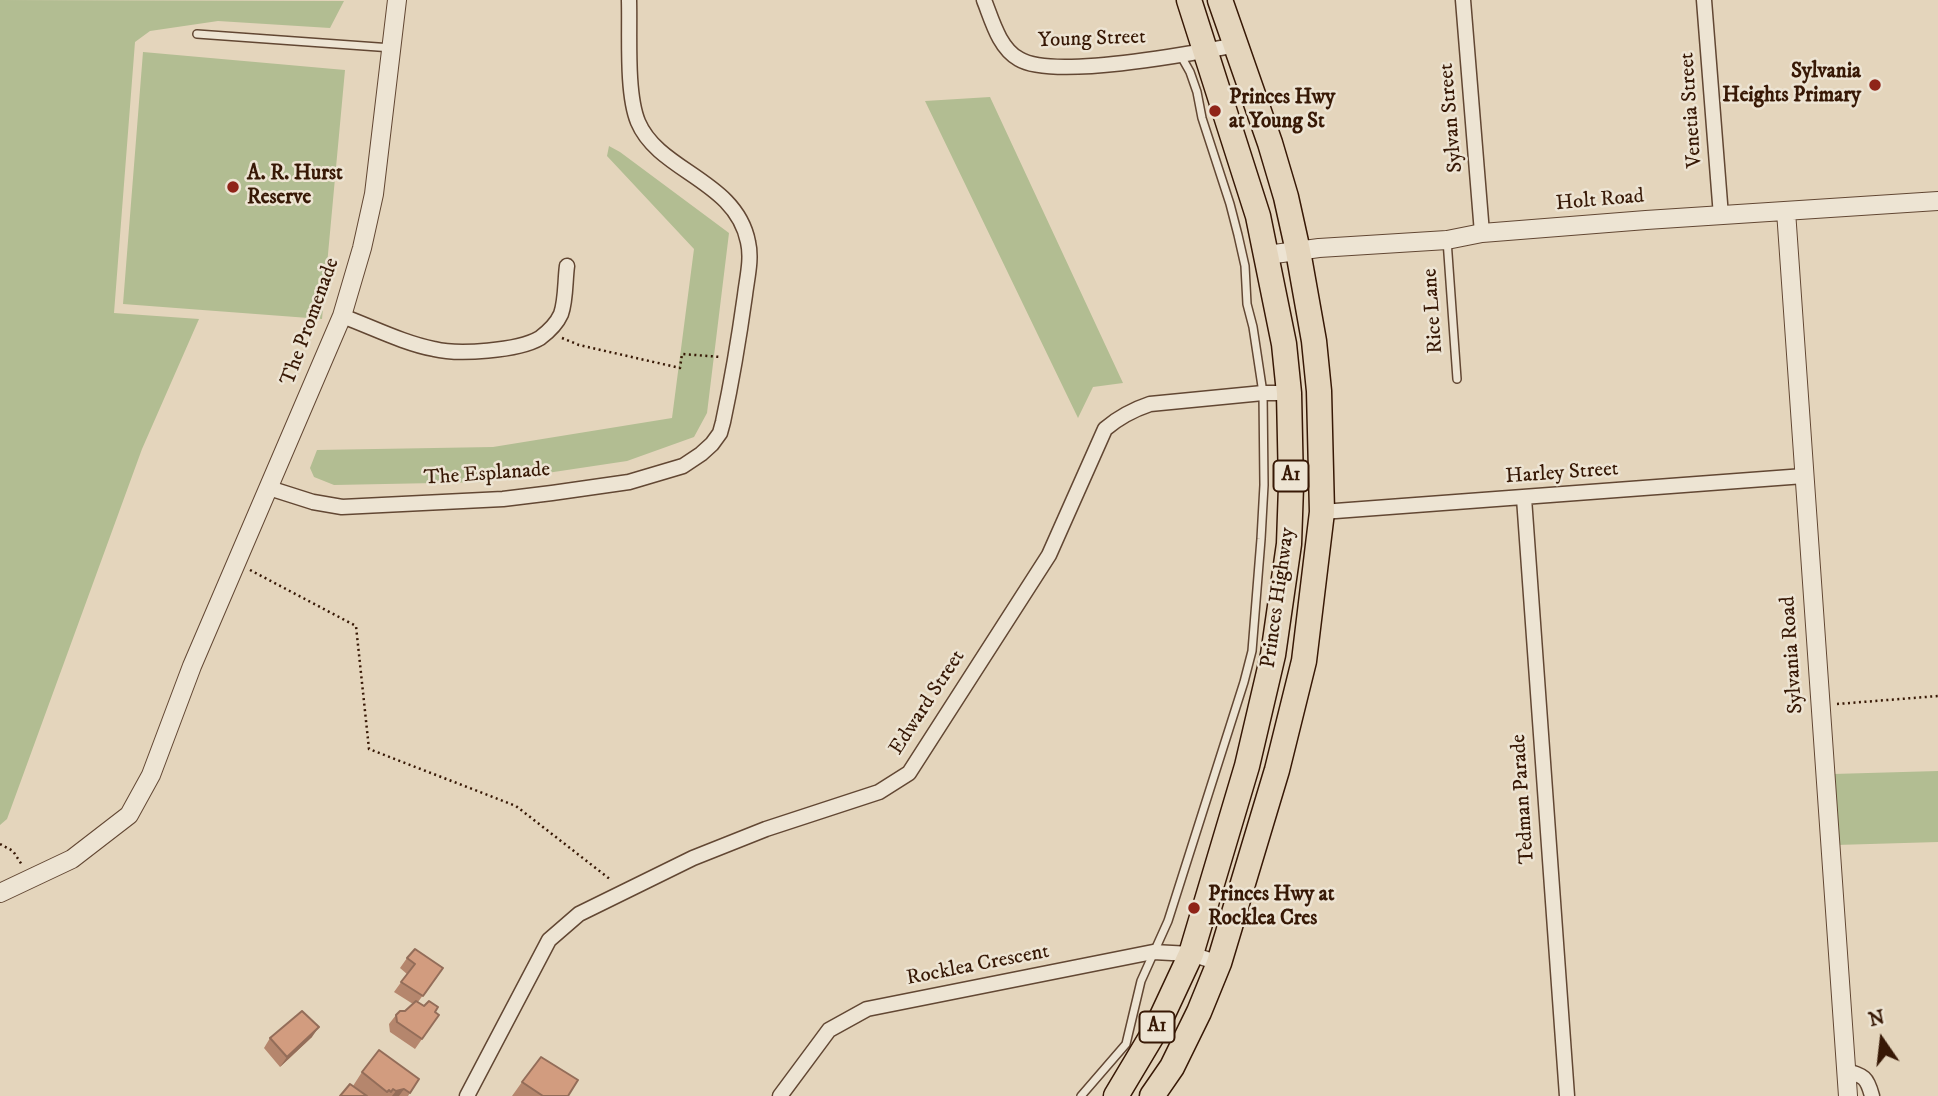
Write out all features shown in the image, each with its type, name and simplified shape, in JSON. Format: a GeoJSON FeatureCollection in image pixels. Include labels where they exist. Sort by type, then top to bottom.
{"type":"FeatureCollection","features":[{"type":"Feature","properties":{"kind":"highway","name":"Princes Highway"},"geometry":{"type":"LineString","coordinates":[[1116,1096],[1156,1029],[1191,954],[1247,766],[1273,655],[1289,544],[1289,393],[1284,344],[1267,255],[1246,173],[1189,0]]}},
{"type":"Feature","properties":{"kind":"highway","name":"Princes Highway"},"geometry":{"type":"LineString","coordinates":[[1152,1096],[1171,1067],[1199,1012],[1219,963],[1277,770],[1304,661],[1322,512],[1319,391],[1314,341],[1298,251],[1283,187],[1220,0]]}},
{"type":"Feature","properties":{"kind":"street","name":"The Promenade"},"geometry":{"type":"LineString","coordinates":[[269,488],[342,316],[362,248],[374,194],[397,0]]}},
{"type":"Feature","properties":{"kind":"street","name":"The Esplanade"},"geometry":{"type":"LineString","coordinates":[[269,488],[313,502],[342,507],[515,497],[629,482],[660,474],[683,466],[712,444],[720,433],[736,358],[749,243],[744,227],[723,198],[659,150],[638,122],[631,94],[629,0]]}},
{"type":"Feature","properties":{"kind":"street","name":"Young Street"},"geometry":{"type":"LineString","coordinates":[[984,0],[1000,38],[1017,59],[1028,64],[1067,67],[1181,55],[1237,45]]}},
{"type":"Feature","properties":{"kind":"street","name":"Sylvan Street"},"geometry":{"type":"LineString","coordinates":[[1463,0],[1482,233]]}},
{"type":"Feature","properties":{"kind":"street","name":"Venetia Street"},"geometry":{"type":"LineString","coordinates":[[1704,0],[1721,216]]}},
{"type":"Feature","properties":{"kind":"street","name":"Holt Road"},"geometry":{"type":"LineString","coordinates":[[1267,255],[1319,248],[1447,240],[1482,233],[1938,201]]}},
{"type":"Feature","properties":{"kind":"street","name":"Sylvania Road"},"geometry":{"type":"LineString","coordinates":[[1786,211],[1848,1096]]}},
{"type":"Feature","properties":{"kind":"street"},"geometry":{"type":"LineString","coordinates":[[342,316],[436,350],[484,352],[526,344],[555,333],[562,312],[567,265]]}},
{"type":"Feature","properties":{"kind":"street","name":"Edward Street"},"geometry":{"type":"LineString","coordinates":[[467,1096],[549,940],[579,914],[693,858],[878,792],[909,773],[1049,555],[1105,429],[1124,415],[1150,404],[1289,393]]}},
{"type":"Feature","properties":{"kind":"street","name":"Harley Street"},"geometry":{"type":"LineString","coordinates":[[1322,512],[1804,476]]}},
{"type":"Feature","properties":{"kind":"street"},"geometry":{"type":"LineString","coordinates":[[0,893],[72,859],[129,815],[151,775],[192,666],[269,488]]}},
{"type":"Feature","properties":{"kind":"street","name":"Tedman Parade"},"geometry":{"type":"LineString","coordinates":[[1524,498],[1567,1096]]}},
{"type":"Feature","properties":{"kind":"street","name":"Rocklea Crescent"},"geometry":{"type":"LineString","coordinates":[[780,1096],[830,1030],[867,1009],[1153,953],[1191,954],[1219,963]]}},
{"type":"Feature","properties":{"kind":"street"},"geometry":{"type":"LineString","coordinates":[[1846,1071],[1861,1075],[1867,1081],[1872,1096]]}},
{"type":"Feature","properties":{"kind":"lane"},"geometry":{"type":"LineString","coordinates":[[197,34],[393,48]]}},
{"type":"Feature","properties":{"kind":"lane","name":"Princes Highway"},"geometry":{"type":"LineString","coordinates":[[1082,1096],[1126,1044],[1142,981],[1168,921],[1252,651],[1264,485],[1263,393],[1238,235],[1190,72],[1181,55]]}},
{"type":"Feature","properties":{"kind":"lane","name":"Rice Lane"},"geometry":{"type":"LineString","coordinates":[[1447,240],[1457,379]]}},
{"type":"Feature","properties":{"kind":"path"},"geometry":{"type":"LineString","coordinates":[[555,333],[579,345],[680,368],[682,354],[736,358]]}},
{"type":"Feature","properties":{"kind":"path"},"geometry":{"type":"LineString","coordinates":[[237,563],[356,626],[369,748],[516,806],[624,892]]}},
{"type":"Feature","properties":{"kind":"path"},"geometry":{"type":"LineString","coordinates":[[1819,705],[1938,696]]}},
{"type":"Feature","properties":{"kind":"path"},"geometry":{"type":"LineString","coordinates":[[1,844],[13,851],[30,878]]}},
{"type":"Feature","properties":{"kind":"green space"},"geometry":{"type":"Polygon","coordinates":[[[0,0],[344,1],[330,28],[218,21],[150,31],[135,42],[114,313],[199,319],[142,449],[7,819],[0,825],[0,0]]]}},
{"type":"Feature","properties":{"kind":"green space","name":"A. R. Hurst Reserve"},"geometry":{"type":"Polygon","coordinates":[[[143,52],[345,70],[322,319],[123,304],[143,52]]]}},
{"type":"Feature","properties":{"kind":"green space"},"geometry":{"type":"Polygon","coordinates":[[[990,97],[1123,383],[1093,387],[1078,418],[925,101],[990,97]]]}},
{"type":"Feature","properties":{"kind":"green space"},"geometry":{"type":"Polygon","coordinates":[[[609,146],[729,233],[707,413],[694,437],[627,461],[487,482],[334,485],[314,477],[310,468],[317,450],[493,447],[672,418],[694,249],[607,156],[609,146]]]}},
{"type":"Feature","properties":{"kind":"green space"},"geometry":{"type":"Polygon","coordinates":[[[1938,771],[1938,842],[1836,845],[1833,774],[1938,771]]]}},
{"type":"Feature","properties":{"kind":"building"},"geometry":{"type":"Polygon","coordinates":[[[415,949],[443,968],[423,996],[401,982],[415,964],[407,958],[415,949]]]}},
{"type":"Feature","properties":{"kind":"building"},"geometry":{"type":"Polygon","coordinates":[[[416,1001],[424,1006],[429,1001],[438,1007],[435,1012],[439,1015],[422,1039],[397,1022],[396,1015],[416,1001]]]}},
{"type":"Feature","properties":{"kind":"building"},"geometry":{"type":"Polygon","coordinates":[[[302,1011],[319,1027],[287,1057],[270,1038],[302,1011]]]}},
{"type":"Feature","properties":{"kind":"building"},"geometry":{"type":"Polygon","coordinates":[[[379,1050],[419,1079],[410,1093],[404,1089],[387,1092],[362,1072],[379,1050]]]}},
{"type":"Feature","properties":{"kind":"building"},"geometry":{"type":"Polygon","coordinates":[[[541,1057],[578,1080],[568,1096],[543,1096],[522,1082],[541,1057]]]}},
{"type":"Feature","properties":{"kind":"building"},"geometry":{"type":"Polygon","coordinates":[[[350,1084],[367,1096],[340,1096],[350,1084]]]}},
{"type":"Feature","properties":{"kind":"place","name":"Sylvania Heights Primary"},"geometry":{"type":"Point","coordinates":[1875,85]}},
{"type":"Feature","properties":{"kind":"place","name":"Princes Hwy at Young St"},"geometry":{"type":"Point","coordinates":[1215,111]}},
{"type":"Feature","properties":{"kind":"place","name":"A. R. Hurst Reserve"},"geometry":{"type":"Point","coordinates":[233,187]}},
{"type":"Feature","properties":{"kind":"place","name":"Princes Hwy at Rocklea Cres"},"geometry":{"type":"Point","coordinates":[1194,908]}}]}
